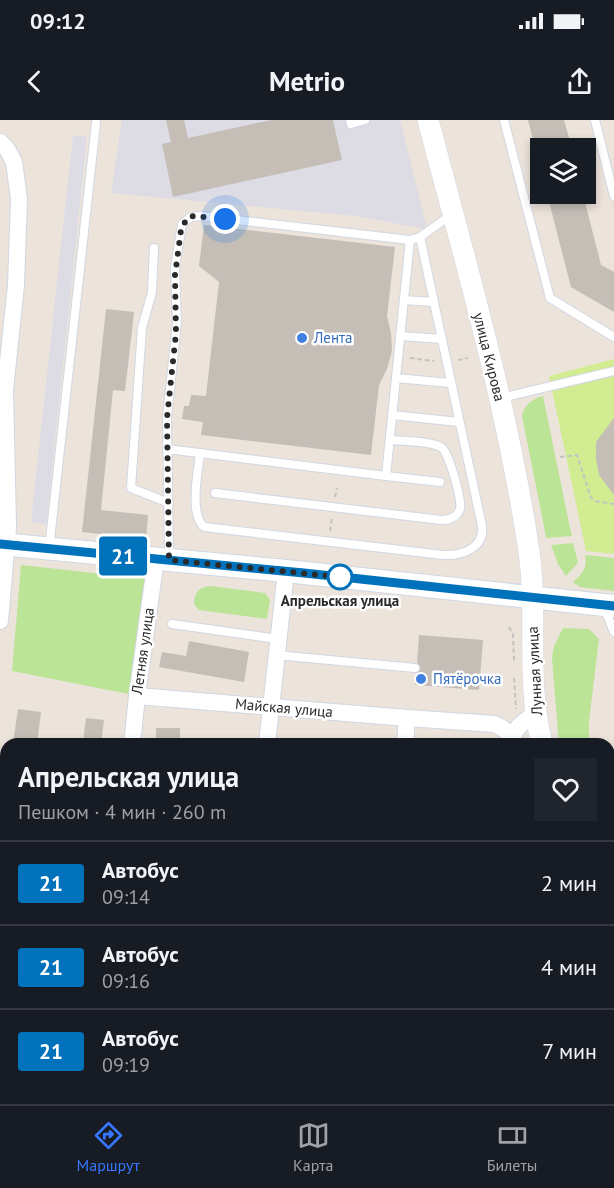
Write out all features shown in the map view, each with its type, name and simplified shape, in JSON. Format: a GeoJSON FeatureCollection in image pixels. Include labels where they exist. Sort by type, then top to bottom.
{"type":"FeatureCollection","features":[{"type":"Feature","properties":{"kind":"main road"},"geometry":{"type":"LineString","coordinates":[[3,544],[609,605]]}},
{"type":"Feature","properties":{"kind":"street","name":"улица Кирова"},"geometry":{"type":"LineString","coordinates":[[428,120],[500,399],[528,543],[532,597]]}},
{"type":"Feature","properties":{"kind":"street"},"geometry":{"type":"LineString","coordinates":[[0,142],[14,162],[19,199],[17,278],[5,390],[8,517],[3,544],[0,621]]}},
{"type":"Feature","properties":{"kind":"street","name":"Летняя улица"},"geometry":{"type":"LineString","coordinates":[[132,738],[136,696],[163,560]]}},
{"type":"Feature","properties":{"kind":"street"},"geometry":{"type":"LineString","coordinates":[[267,738],[286,571]]}},
{"type":"Feature","properties":{"kind":"street","name":"Лунная улица"},"geometry":{"type":"LineString","coordinates":[[532,597],[532,671],[535,713],[541,738]]}},
{"type":"Feature","properties":{"kind":"street","name":"Майская улица"},"geometry":{"type":"LineString","coordinates":[[136,696],[494,724],[504,728],[510,738]]}},
{"type":"Feature","properties":{"kind":"street"},"geometry":{"type":"LineString","coordinates":[[513,738],[519,726],[535,713]]}},
{"type":"Feature","properties":{"kind":"street"},"geometry":{"type":"LineString","coordinates":[[405,738],[407,718]]}},
{"type":"Feature","properties":{"kind":"lane"},"geometry":{"type":"LineString","coordinates":[[350,120],[351,124],[365,120]]}},
{"type":"Feature","properties":{"kind":"lane"},"geometry":{"type":"LineString","coordinates":[[504,120],[550,298],[614,337]]}},
{"type":"Feature","properties":{"kind":"lane"},"geometry":{"type":"LineString","coordinates":[[595,120],[614,196]]}},
{"type":"Feature","properties":{"kind":"lane"},"geometry":{"type":"LineString","coordinates":[[49,549],[96,123]]}},
{"type":"Feature","properties":{"kind":"lane"},"geometry":{"type":"LineString","coordinates":[[163,560],[168,503],[167,406],[177,322],[175,267],[181,230],[186,220],[191,216],[202,216],[410,240],[420,237],[452,214]]}},
{"type":"Feature","properties":{"kind":"lane"},"geometry":{"type":"LineString","coordinates":[[200,453],[196,498],[198,519],[204,527],[443,555],[456,555],[477,545],[481,541],[483,532],[420,237]]}},
{"type":"Feature","properties":{"kind":"lane"},"geometry":{"type":"LineString","coordinates":[[386,476],[410,240]]}},
{"type":"Feature","properties":{"kind":"lane"},"geometry":{"type":"LineString","coordinates":[[154,248],[152,292],[142,328],[131,488],[168,503]]}},
{"type":"Feature","properties":{"kind":"lane"},"geometry":{"type":"LineString","coordinates":[[404,300],[434,302]]}},
{"type":"Feature","properties":{"kind":"lane"},"geometry":{"type":"LineString","coordinates":[[400,336],[442,339]]}},
{"type":"Feature","properties":{"kind":"lane"},"geometry":{"type":"LineString","coordinates":[[500,399],[614,371]]}},
{"type":"Feature","properties":{"kind":"lane"},"geometry":{"type":"LineString","coordinates":[[396,378],[450,383]]}},
{"type":"Feature","properties":{"kind":"lane"},"geometry":{"type":"LineString","coordinates":[[392,415],[459,422]]}},
{"type":"Feature","properties":{"kind":"lane"},"geometry":{"type":"LineString","coordinates":[[215,493],[441,520],[456,516],[460,503],[444,450],[436,446],[390,440]]}},
{"type":"Feature","properties":{"kind":"lane"},"geometry":{"type":"LineString","coordinates":[[167,449],[440,482]]}},
{"type":"Feature","properties":{"kind":"lane"},"geometry":{"type":"LineString","coordinates":[[609,605],[614,632]]}},
{"type":"Feature","properties":{"kind":"lane"},"geometry":{"type":"LineString","coordinates":[[172,624],[277,647],[415,668]]}},
{"type":"Feature","properties":{"kind":"path"},"geometry":{"type":"LineString","coordinates":[[404,358],[440,361]]}},
{"type":"Feature","properties":{"kind":"path"},"geometry":{"type":"LineString","coordinates":[[452,361],[468,358]]}},
{"type":"Feature","properties":{"kind":"path"},"geometry":{"type":"LineString","coordinates":[[560,457],[577,455],[591,498],[595,501],[614,504]]}},
{"type":"Feature","properties":{"kind":"shaded area"},"geometry":{"type":"Polygon","coordinates":[[[122,120],[400,120],[427,229],[355,216],[111,193],[122,120]]]}},
{"type":"Feature","properties":{"kind":"shaded area"},"geometry":{"type":"Polygon","coordinates":[[[73,135],[87,137],[46,524],[31,522],[73,135]]]}},
{"type":"Feature","properties":{"kind":"green space"},"geometry":{"type":"Polygon","coordinates":[[[614,359],[614,554],[586,551],[549,376],[614,359]]]}},
{"type":"Feature","properties":{"kind":"green space"},"geometry":{"type":"Polygon","coordinates":[[[543,396],[572,536],[546,538],[522,416],[529,403],[543,396]]]}},
{"type":"Feature","properties":{"kind":"green space"},"geometry":{"type":"Polygon","coordinates":[[[573,543],[578,563],[566,576],[558,564],[551,545],[573,543]]]}},
{"type":"Feature","properties":{"kind":"green space"},"geometry":{"type":"Polygon","coordinates":[[[585,555],[614,558],[614,591],[580,587],[573,582],[584,570],[585,555]]]}},
{"type":"Feature","properties":{"kind":"green space"},"geometry":{"type":"Polygon","coordinates":[[[21,565],[150,579],[134,695],[12,671],[21,565]]]}},
{"type":"Feature","properties":{"kind":"green space"},"geometry":{"type":"Polygon","coordinates":[[[210,586],[265,593],[270,600],[267,619],[199,610],[194,604],[196,594],[200,589],[210,586]]]}},
{"type":"Feature","properties":{"kind":"green space"},"geometry":{"type":"Polygon","coordinates":[[[563,628],[589,629],[599,639],[589,738],[559,738],[552,657],[554,646],[563,628]]]}},
{"type":"Feature","properties":{"kind":"building"},"geometry":{"type":"Polygon","coordinates":[[[166,120],[184,120],[188,138],[271,120],[333,120],[342,160],[173,197],[162,144],[171,142],[166,120]]]}},
{"type":"Feature","properties":{"kind":"building"},"geometry":{"type":"Polygon","coordinates":[[[528,120],[564,120],[569,138],[532,138],[528,120]]]}},
{"type":"Feature","properties":{"kind":"building"},"geometry":{"type":"Polygon","coordinates":[[[550,204],[586,204],[601,265],[614,272],[614,312],[571,287],[550,204]]]}},
{"type":"Feature","properties":{"kind":"building","name":"Лента"},"geometry":{"type":"Polygon","coordinates":[[[204,225],[395,247],[387,316],[392,351],[379,385],[371,455],[201,435],[203,422],[182,419],[184,406],[189,406],[191,395],[206,396],[219,282],[199,266],[204,225]]]}},
{"type":"Feature","properties":{"kind":"building"},"geometry":{"type":"Polygon","coordinates":[[[106,309],[134,312],[125,391],[113,390],[101,510],[148,515],[146,539],[82,532],[106,309]]]}},
{"type":"Feature","properties":{"kind":"building"},"geometry":{"type":"Polygon","coordinates":[[[614,418],[614,495],[599,475],[596,442],[614,418]]]}},
{"type":"Feature","properties":{"kind":"building"},"geometry":{"type":"Polygon","coordinates":[[[419,635],[483,640],[479,690],[415,685],[416,674],[421,668],[417,662],[419,635]]]}},
{"type":"Feature","properties":{"kind":"building"},"geometry":{"type":"Polygon","coordinates":[[[189,641],[249,652],[244,682],[159,667],[162,652],[186,656],[189,641]]]}},
{"type":"Feature","properties":{"kind":"building"},"geometry":{"type":"Polygon","coordinates":[[[18,709],[41,712],[38,738],[14,738],[18,709]]]}},
{"type":"Feature","properties":{"kind":"building"},"geometry":{"type":"Polygon","coordinates":[[[86,718],[104,720],[102,738],[84,738],[86,718]]]}},
{"type":"Feature","properties":{"kind":"building"},"geometry":{"type":"Polygon","coordinates":[[[156,728],[180,728],[180,738],[156,738],[156,728]]]}},
{"type":"Feature","properties":{"kind":"bus line","name":"21"},"geometry":{"type":"LineString","coordinates":[[0,544],[614,606]]}},
{"type":"Feature","properties":{"kind":"place","name":"Лента"},"geometry":{"type":"Point","coordinates":[302,338]}},
{"type":"Feature","properties":{"kind":"place","name":"Апрельская улица"},"geometry":{"type":"Point","coordinates":[340,577]}},
{"type":"Feature","properties":{"kind":"place","name":"Пятёрочка"},"geometry":{"type":"Point","coordinates":[421,679]}},
{"type":"Feature","properties":{"kind":"route"},"geometry":{"type":"LineString","coordinates":[[225,219],[191,216],[182,224],[181,230],[175,267],[176,333],[167,406],[169,560],[340,577]]}}]}
